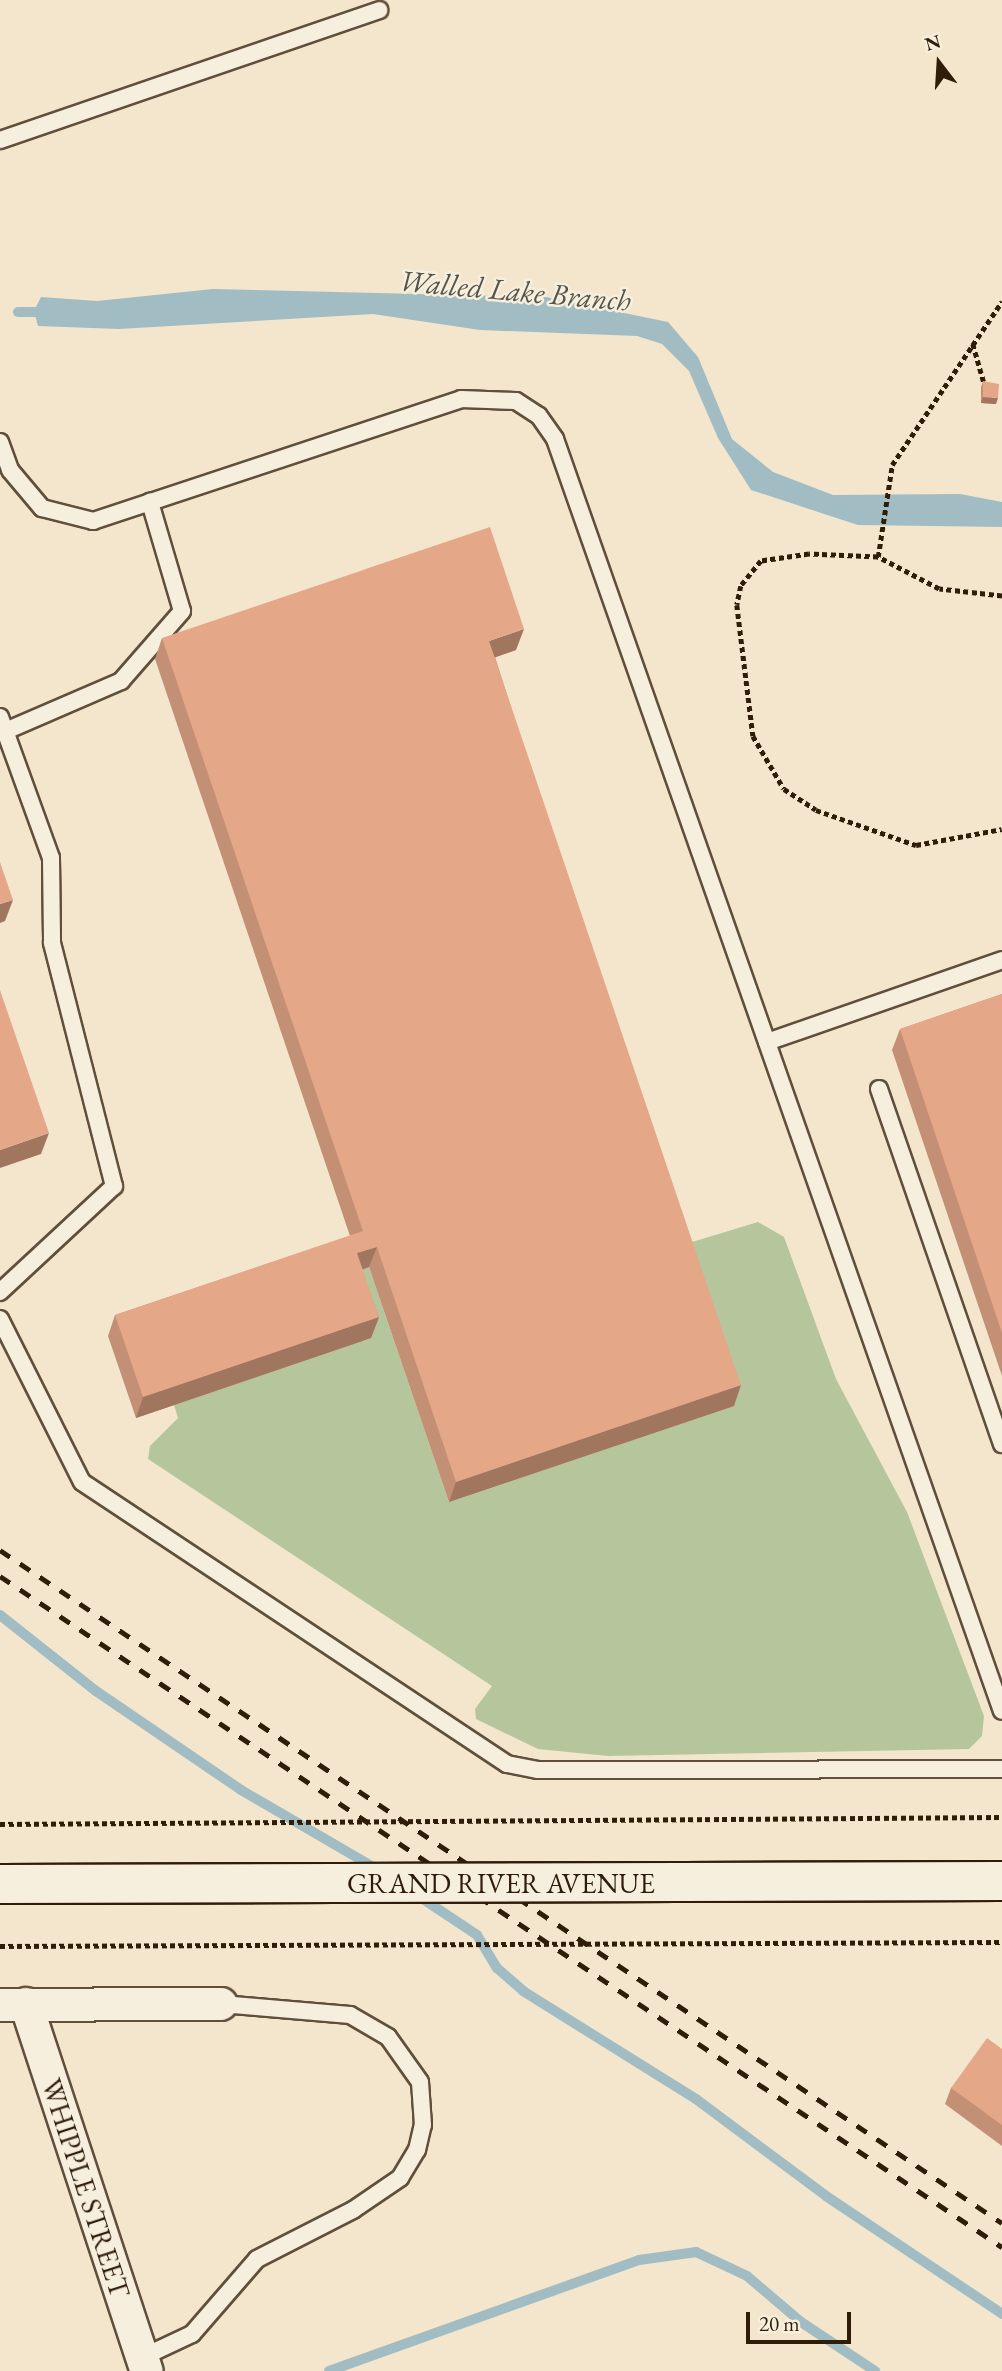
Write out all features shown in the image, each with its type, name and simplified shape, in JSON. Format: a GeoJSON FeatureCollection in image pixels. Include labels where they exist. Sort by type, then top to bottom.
{"type":"FeatureCollection","features":[{"type":"Feature","properties":{"kind":"main road","name":"GRAND RIVER AVENUE"},"geometry":{"type":"LineString","coordinates":[[0,1884],[1002,1881]]}},
{"type":"Feature","properties":{"kind":"street"},"geometry":{"type":"LineString","coordinates":[[13,2004],[221,2004]]}},
{"type":"Feature","properties":{"kind":"street","name":"WHIPPLE STREET"},"geometry":{"type":"LineString","coordinates":[[13,2004],[145,2364]]}},
{"type":"Feature","properties":{"kind":"lane"},"geometry":{"type":"LineString","coordinates":[[0,140],[379,10]]}},
{"type":"Feature","properties":{"kind":"lane"},"geometry":{"type":"LineString","coordinates":[[0,442],[24,491],[66,518],[93,521],[461,399],[516,401],[539,416],[555,439],[1002,1711]]}},
{"type":"Feature","properties":{"kind":"lane"},"geometry":{"type":"LineString","coordinates":[[0,1292],[114,1186],[52,943],[51,858],[4,724],[121,681],[183,611],[150,502]]}},
{"type":"Feature","properties":{"kind":"lane"},"geometry":{"type":"LineString","coordinates":[[767,1042],[1002,960]]}},
{"type":"Feature","properties":{"kind":"lane"},"geometry":{"type":"LineString","coordinates":[[879,1089],[1002,1444]]}},
{"type":"Feature","properties":{"kind":"lane"},"geometry":{"type":"LineString","coordinates":[[0,1319],[82,1482],[507,1764],[538,1770],[1002,1769]]}},
{"type":"Feature","properties":{"kind":"lane"},"geometry":{"type":"LineString","coordinates":[[145,2364],[192,2334],[257,2259],[352,2210],[400,2178],[423,2126],[420,2082],[388,2037],[350,2015],[221,2004]]}},
{"type":"Feature","properties":{"kind":"path"},"geometry":{"type":"LineString","coordinates":[[878,557],[892,465],[1002,301]]}},
{"type":"Feature","properties":{"kind":"path"},"geometry":{"type":"LineString","coordinates":[[973,343],[985,386]]}},
{"type":"Feature","properties":{"kind":"path"},"geometry":{"type":"LineString","coordinates":[[1002,596],[939,589],[878,557],[778,555],[752,568],[737,605],[758,746],[784,789],[855,826],[916,845],[1002,829]]}},
{"type":"Feature","properties":{"kind":"path"},"geometry":{"type":"LineString","coordinates":[[0,1824],[1002,1817]]}},
{"type":"Feature","properties":{"kind":"path"},"geometry":{"type":"LineString","coordinates":[[0,1946],[1002,1942]]}},
{"type":"Feature","properties":{"kind":"green space"},"geometry":{"type":"Polygon","coordinates":[[[758,1222],[784,1237],[836,1379],[907,1512],[984,1716],[982,1736],[969,1749],[608,1756],[538,1749],[476,1719],[475,1709],[492,1686],[148,1459],[150,1446],[178,1418],[174,1405],[371,1338],[349,1274],[369,1267],[449,1502],[733,1406],[679,1246],[758,1222]]]}},
{"type":"Feature","properties":{"kind":"water"},"geometry":{"type":"Polygon","coordinates":[[[213,289],[546,297],[668,322],[698,357],[732,439],[773,472],[833,495],[960,494],[1002,502],[1002,527],[858,525],[751,490],[718,438],[689,371],[662,344],[637,336],[480,330],[373,314],[119,329],[38,326],[34,311],[41,297],[97,301],[213,289]]]}},
{"type":"Feature","properties":{"kind":"building"},"geometry":{"type":"Polygon","coordinates":[[[983,381],[999,384],[998,398],[983,397],[983,381]]]}},
{"type":"Feature","properties":{"kind":"building"},"geometry":{"type":"Polygon","coordinates":[[[490,527],[524,629],[489,641],[741,1385],[456,1482],[377,1247],[357,1253],[379,1317],[143,1397],[115,1315],[363,1231],[162,638],[490,527]]]}},
{"type":"Feature","properties":{"kind":"building"},"geometry":{"type":"Polygon","coordinates":[[[0,862],[13,900],[0,904],[0,862]]]}},
{"type":"Feature","properties":{"kind":"building"},"geometry":{"type":"Polygon","coordinates":[[[0,990],[49,1133],[0,1150],[0,990]]]}},
{"type":"Feature","properties":{"kind":"building"},"geometry":{"type":"Polygon","coordinates":[[[1002,994],[1002,1333],[900,1029],[1002,994]]]}},
{"type":"Feature","properties":{"kind":"building"},"geometry":{"type":"Polygon","coordinates":[[[987,2038],[1002,2049],[1002,2125],[951,2088],[987,2038]]]}},
{"type":"Feature","properties":{"kind":"waterway","name":"Walled Lake Branch"},"geometry":{"type":"LineString","coordinates":[[18,312],[47,312]]}},
{"type":"Feature","properties":{"kind":"waterway"},"geometry":{"type":"LineString","coordinates":[[0,1615],[96,1691],[241,1790],[380,1871]]}},
{"type":"Feature","properties":{"kind":"waterway"},"geometry":{"type":"LineString","coordinates":[[417,1895],[477,1935],[497,1968],[523,1991],[696,2099],[826,2196],[1002,2314]]}},
{"type":"Feature","properties":{"kind":"waterway"},"geometry":{"type":"LineString","coordinates":[[329,2371],[639,2260],[696,2252],[747,2276],[801,2322],[875,2371]]}},
{"type":"Feature","properties":{"kind":"railway"},"geometry":{"type":"LineString","coordinates":[[0,1550],[1002,2223]]}},
{"type":"Feature","properties":{"kind":"railway"},"geometry":{"type":"LineString","coordinates":[[0,1576],[1002,2247]]}}]}
